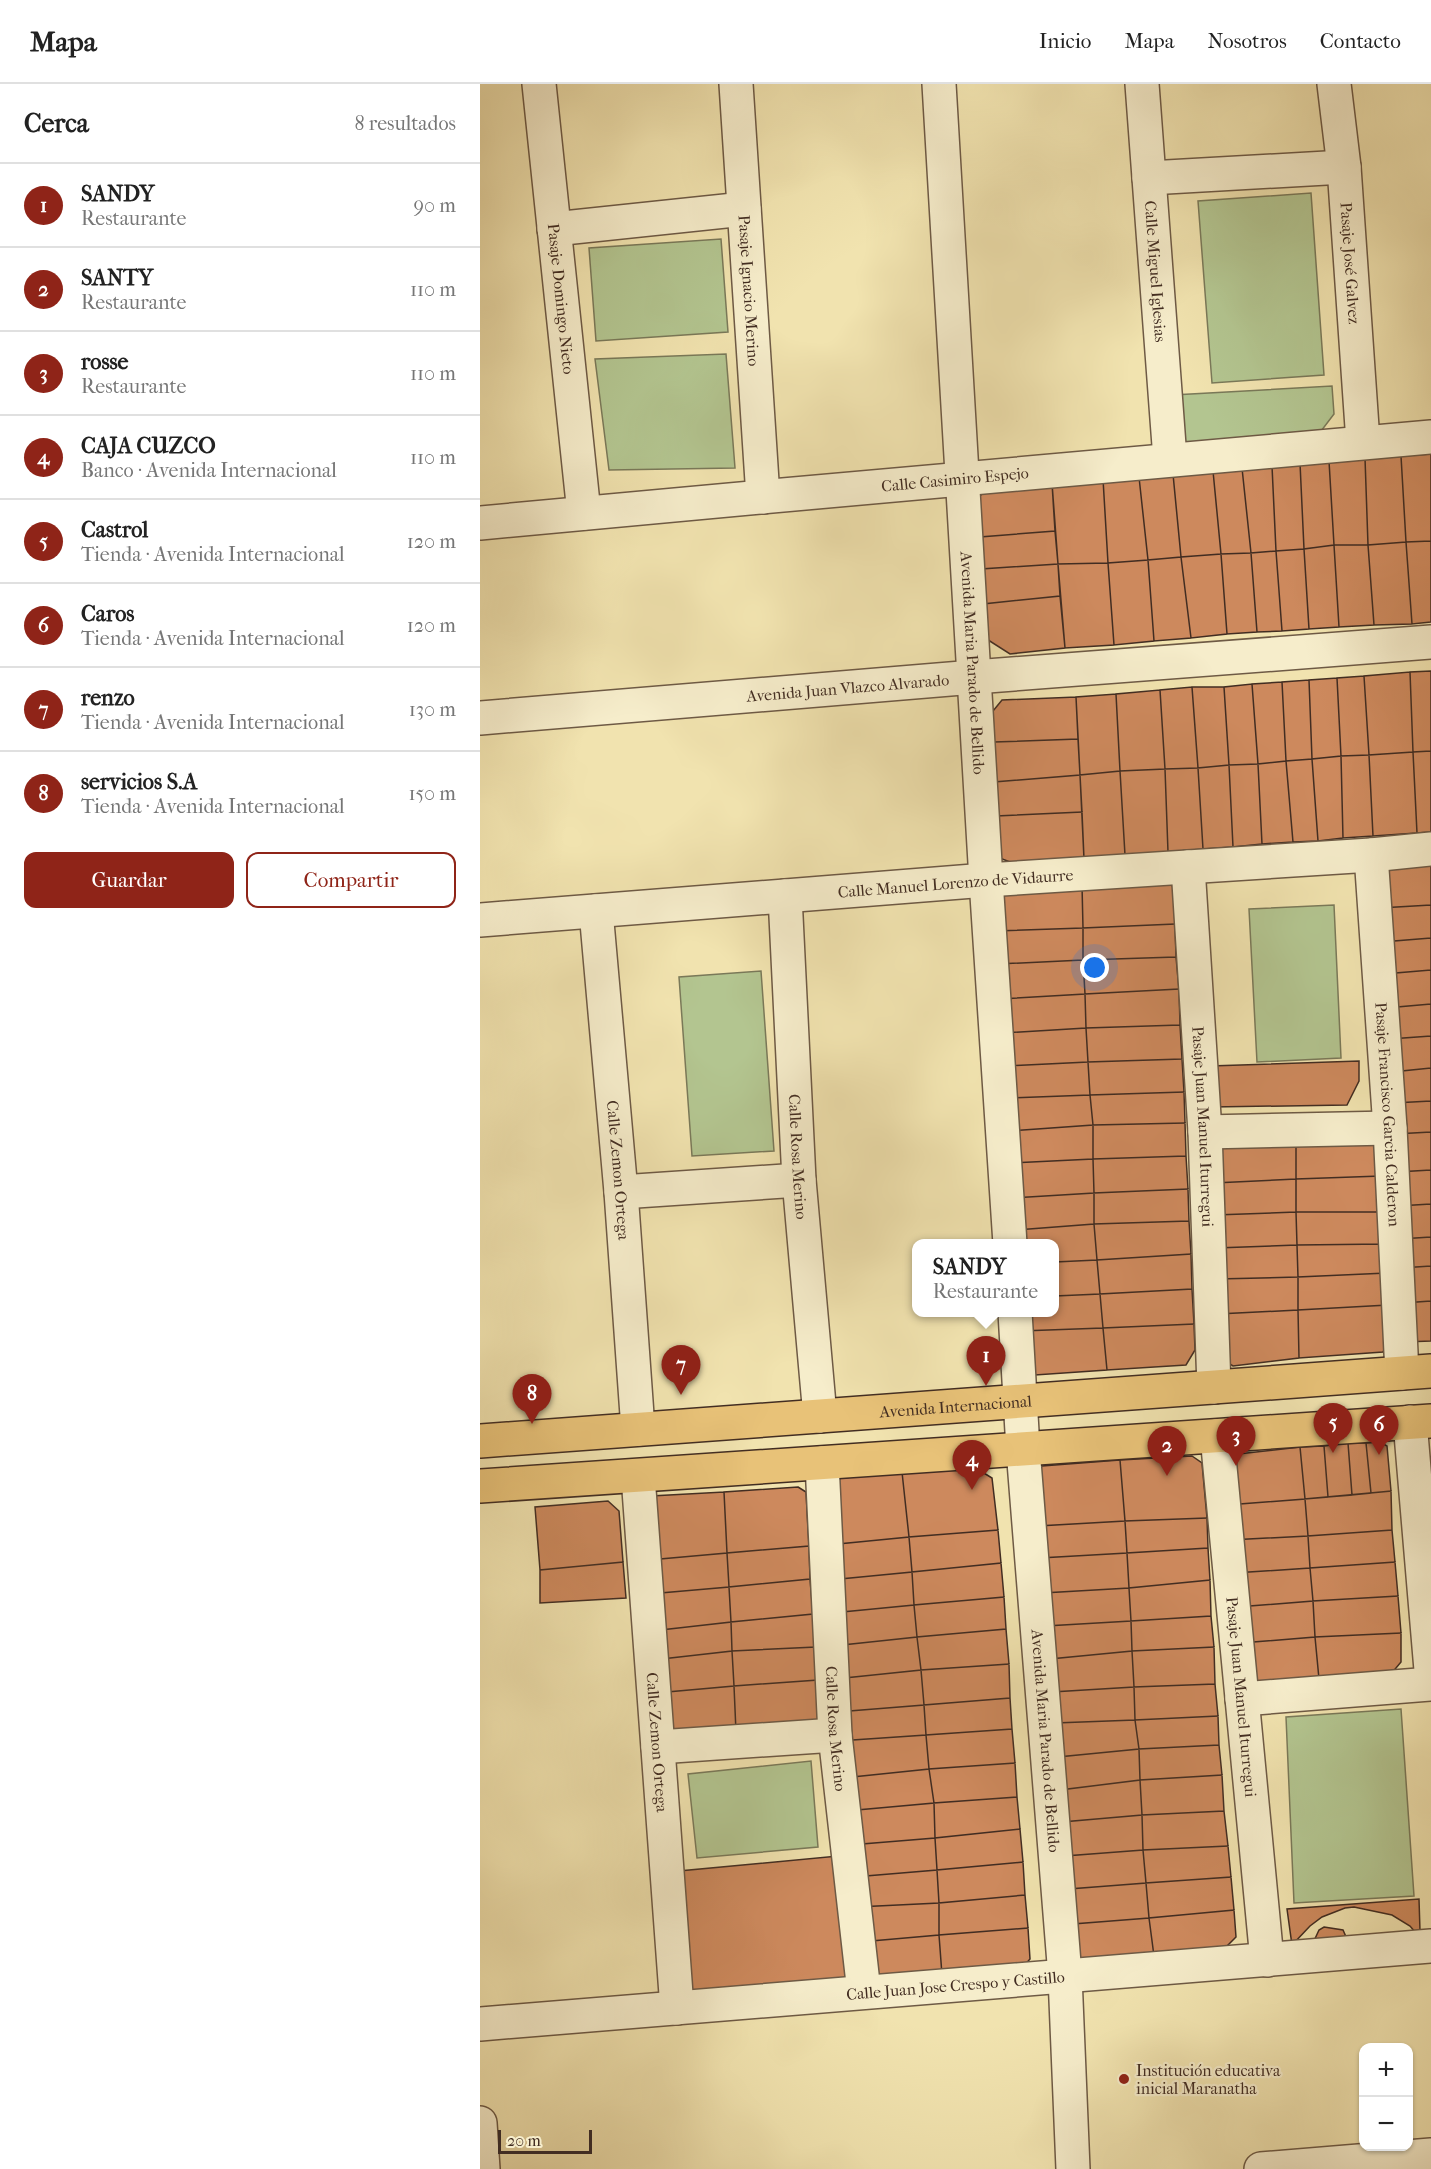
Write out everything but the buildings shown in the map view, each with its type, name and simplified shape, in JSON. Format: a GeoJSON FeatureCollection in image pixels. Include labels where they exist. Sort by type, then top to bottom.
{"type":"FeatureCollection","features":[{"type":"Feature","properties":{"kind":"main road","name":"Avenida Internacional"},"geometry":{"type":"LineString","coordinates":[[480,1441],[1417,1372]]}},
{"type":"Feature","properties":{"kind":"main road"},"geometry":{"type":"LineString","coordinates":[[480,1486],[1420,1421]]}},
{"type":"Feature","properties":{"kind":"street","name":"Pasaje Domingo Nieto"},"geometry":{"type":"LineString","coordinates":[[538,84],[584,513]]}},
{"type":"Feature","properties":{"kind":"street","name":"Pasaje Ignacio Merino"},"geometry":{"type":"LineString","coordinates":[[736,84],[763,497]]}},
{"type":"Feature","properties":{"kind":"street","name":"Avenida Maria Parado de Bellido"},"geometry":{"type":"LineString","coordinates":[[939,84],[1010,1239]]}},
{"type":"Feature","properties":{"kind":"street","name":"Calle Miguel Iglesias"},"geometry":{"type":"LineString","coordinates":[[1142,84],[1170,459]]}},
{"type":"Feature","properties":{"kind":"street","name":"Pasaje José Galvez"},"geometry":{"type":"LineString","coordinates":[[1334,84],[1344,167],[1363,442]]}},
{"type":"Feature","properties":{"kind":"street"},"geometry":{"type":"LineString","coordinates":[[1149,178],[1344,167]]}},
{"type":"Feature","properties":{"kind":"street"},"geometry":{"type":"LineString","coordinates":[[554,229],[744,209]]}},
{"type":"Feature","properties":{"kind":"street","name":"Calle Casimiro Espejo"},"geometry":{"type":"LineString","coordinates":[[480,523],[1431,437]]}},
{"type":"Feature","properties":{"kind":"street","name":"Avenida Juan Vlazco Alvarado"},"geometry":{"type":"LineString","coordinates":[[480,718],[1431,642]]}},
{"type":"Feature","properties":{"kind":"street","name":"Calle Manuel Lorenzo de Vidaurre"},"geometry":{"type":"LineString","coordinates":[[480,920],[986,880],[1371,855],[1431,849]]}},
{"type":"Feature","properties":{"kind":"street","name":"Pasaje Francisco Garcia Calderon"},"geometry":{"type":"LineString","coordinates":[[1371,855],[1390,1128],[1417,1372]]}},
{"type":"Feature","properties":{"kind":"street","name":"Pasaje Juan Manuel Iturregui"},"geometry":{"type":"LineString","coordinates":[[1188,867],[1205,1132],[1214,1387]]}},
{"type":"Feature","properties":{"kind":"street","name":"Calle Rosa Merino"},"geometry":{"type":"LineString","coordinates":[[785,896],[799,1180],[820,1416]]}},
{"type":"Feature","properties":{"kind":"street","name":"Calle Zemon Ortega"},"geometry":{"type":"LineString","coordinates":[[596,911],[621,1192],[638,1429]]}},
{"type":"Feature","properties":{"kind":"street"},"geometry":{"type":"LineString","coordinates":[[1205,1132],[1390,1128]]}},
{"type":"Feature","properties":{"kind":"street"},"geometry":{"type":"LineString","coordinates":[[621,1192],[799,1180]]}},
{"type":"Feature","properties":{"kind":"street","name":"Avenida Maria Parado de Bellido"},"geometry":{"type":"LineString","coordinates":[[1015,1317],[1023,1449],[1065,1976],[1073,2169]]}},
{"type":"Feature","properties":{"kind":"street"},"geometry":{"type":"LineString","coordinates":[[1420,1421],[1431,1670]]}},
{"type":"Feature","properties":{"kind":"street","name":"Pasaje Juan Manuel Iturregui"},"geometry":{"type":"LineString","coordinates":[[1217,1436],[1267,1960]]}},
{"type":"Feature","properties":{"kind":"street","name":"Calle Rosa Merino"},"geometry":{"type":"LineString","coordinates":[[822,1463],[836,1735],[864,1992]]}},
{"type":"Feature","properties":{"kind":"street","name":"Calle Zemon Ortega"},"geometry":{"type":"LineString","coordinates":[[638,1476],[677,2008]]}},
{"type":"Feature","properties":{"kind":"street"},"geometry":{"type":"LineString","coordinates":[[1242,1699],[1431,1684]]}},
{"type":"Feature","properties":{"kind":"street"},"geometry":{"type":"LineString","coordinates":[[658,1747],[836,1735]]}},
{"type":"Feature","properties":{"kind":"street","name":"Calle Juan Jose Crespo y Castillo"},"geometry":{"type":"LineString","coordinates":[[480,2024],[1431,1946]]}},
{"type":"Feature","properties":{"kind":"street"},"geometry":{"type":"LineString","coordinates":[[480,2123],[483,2169]]}},
{"type":"Feature","properties":{"kind":"street"},"geometry":{"type":"LineString","coordinates":[[1261,2169],[1431,2155]]}},
{"type":"Feature","properties":{"kind":"green space"},"geometry":{"type":"Polygon","coordinates":[[[1311,193],[1324,375],[1212,383],[1198,201],[1311,193]]]}},
{"type":"Feature","properties":{"kind":"green space"},"geometry":{"type":"Polygon","coordinates":[[[721,239],[728,332],[596,341],[589,248],[721,239]]]}},
{"type":"Feature","properties":{"kind":"green space"},"geometry":{"type":"Polygon","coordinates":[[[726,354],[735,468],[609,470],[595,359],[726,354]]]}},
{"type":"Feature","properties":{"kind":"green space"},"geometry":{"type":"Polygon","coordinates":[[[1332,386],[1334,414],[1315,439],[1188,444],[1177,440],[1173,395],[1332,386]]]}},
{"type":"Feature","properties":{"kind":"green space"},"geometry":{"type":"Polygon","coordinates":[[[1334,905],[1341,1058],[1257,1062],[1249,909],[1334,905]]]}},
{"type":"Feature","properties":{"kind":"green space"},"geometry":{"type":"Polygon","coordinates":[[[761,971],[774,1151],[692,1156],[679,977],[761,971]]]}},
{"type":"Feature","properties":{"kind":"green space"},"geometry":{"type":"Polygon","coordinates":[[[1401,1709],[1414,1896],[1294,1903],[1286,1717],[1401,1709]]]}},
{"type":"Feature","properties":{"kind":"green space"},"geometry":{"type":"Polygon","coordinates":[[[811,1761],[818,1847],[697,1858],[688,1774],[811,1761]]]}},
{"type":"Feature","properties":{"kind":"place","name":"SANDY"},"geometry":{"type":"Point","coordinates":[986,1386]}},
{"type":"Feature","properties":{"kind":"place","name":"renzo"},"geometry":{"type":"Point","coordinates":[681,1395]}},
{"type":"Feature","properties":{"kind":"place","name":"servicios S.A"},"geometry":{"type":"Point","coordinates":[532,1424]}},
{"type":"Feature","properties":{"kind":"place","name":"Castrol"},"geometry":{"type":"Point","coordinates":[1333,1453]}},
{"type":"Feature","properties":{"kind":"place","name":"Caros"},"geometry":{"type":"Point","coordinates":[1379,1455]}},
{"type":"Feature","properties":{"kind":"place","name":"rosse"},"geometry":{"type":"Point","coordinates":[1236,1466]}},
{"type":"Feature","properties":{"kind":"place","name":"SANTY"},"geometry":{"type":"Point","coordinates":[1167,1476]}},
{"type":"Feature","properties":{"kind":"place","name":"CAJA CUZCO"},"geometry":{"type":"Point","coordinates":[972,1490]}},
{"type":"Feature","properties":{"kind":"place","name":"Institución educativa inicial Maranatha"},"geometry":{"type":"Point","coordinates":[1124,2079]}}]}
